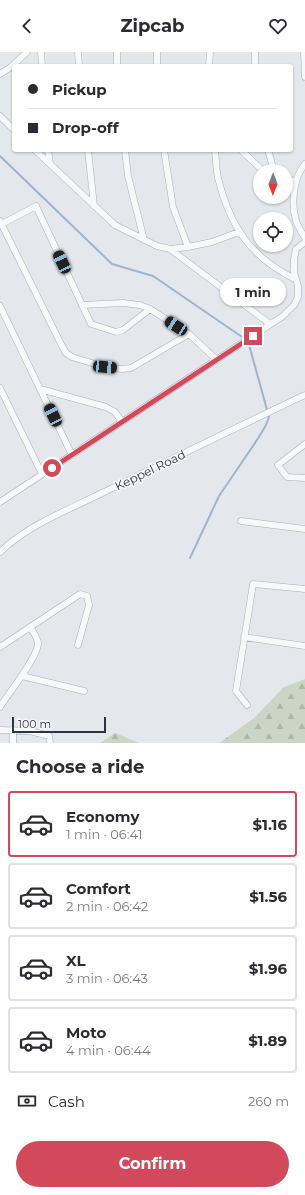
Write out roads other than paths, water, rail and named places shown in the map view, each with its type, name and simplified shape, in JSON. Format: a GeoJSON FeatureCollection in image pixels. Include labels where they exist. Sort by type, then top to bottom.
{"type":"FeatureCollection","features":[{"type":"Feature","properties":{"kind":"street"},"geometry":{"type":"LineString","coordinates":[[14,64],[27,52]]}},
{"type":"Feature","properties":{"kind":"street"},"geometry":{"type":"LineString","coordinates":[[41,52],[42,64]]}},
{"type":"Feature","properties":{"kind":"street"},"geometry":{"type":"LineString","coordinates":[[78,52],[79,64]]}},
{"type":"Feature","properties":{"kind":"street"},"geometry":{"type":"LineString","coordinates":[[116,52],[117,64]]}},
{"type":"Feature","properties":{"kind":"street"},"geometry":{"type":"LineString","coordinates":[[157,52],[157,64]]}},
{"type":"Feature","properties":{"kind":"street"},"geometry":{"type":"LineString","coordinates":[[209,64],[210,52]]}},
{"type":"Feature","properties":{"kind":"street"},"geometry":{"type":"LineString","coordinates":[[255,52],[255,64]]}},
{"type":"Feature","properties":{"kind":"street"},"geometry":{"type":"LineString","coordinates":[[304,52],[305,77]]}},
{"type":"Feature","properties":{"kind":"street"},"geometry":{"type":"LineString","coordinates":[[0,74],[12,66]]}},
{"type":"Feature","properties":{"kind":"street"},"geometry":{"type":"LineString","coordinates":[[0,116],[12,128]]}},
{"type":"Feature","properties":{"kind":"street"},"geometry":{"type":"LineString","coordinates":[[37,152],[116,225],[157,246],[170,249],[188,247],[212,242],[239,232]]}},
{"type":"Feature","properties":{"kind":"street"},"geometry":{"type":"LineString","coordinates":[[48,152],[50,164]]}},
{"type":"Feature","properties":{"kind":"street"},"geometry":{"type":"LineString","coordinates":[[88,152],[94,206]]}},
{"type":"Feature","properties":{"kind":"street"},"geometry":{"type":"LineString","coordinates":[[125,152],[128,176],[144,240]]}},
{"type":"Feature","properties":{"kind":"street"},"geometry":{"type":"LineString","coordinates":[[164,152],[173,207],[188,247]]}},
{"type":"Feature","properties":{"kind":"street"},"geometry":{"type":"LineString","coordinates":[[215,152],[217,177],[229,211],[239,232],[262,258],[279,271],[295,279]]}},
{"type":"Feature","properties":{"kind":"street"},"geometry":{"type":"LineString","coordinates":[[244,152],[257,164]]}},
{"type":"Feature","properties":{"kind":"street"},"geometry":{"type":"LineString","coordinates":[[269,152],[272,164]]}},
{"type":"Feature","properties":{"kind":"street"},"geometry":{"type":"LineString","coordinates":[[305,164],[302,167],[296,182],[293,200],[296,221],[305,238]]}},
{"type":"Feature","properties":{"kind":"street"},"geometry":{"type":"LineString","coordinates":[[150,309],[123,330],[116,332],[91,324],[36,206],[0,224],[62,346],[66,353],[72,357],[105,367],[122,369],[131,368],[189,334]]}},
{"type":"Feature","properties":{"kind":"street"},"geometry":{"type":"LineString","coordinates":[[0,502],[283,316],[294,305],[298,297],[294,259],[296,249],[305,242]]}},
{"type":"Feature","properties":{"kind":"street"},"geometry":{"type":"LineString","coordinates":[[170,249],[270,324]]}},
{"type":"Feature","properties":{"kind":"street"},"geometry":{"type":"LineString","coordinates":[[82,305],[123,303],[140,305],[150,309],[189,334],[217,360]]}},
{"type":"Feature","properties":{"kind":"street"},"geometry":{"type":"LineString","coordinates":[[0,306],[72,455]]}},
{"type":"Feature","properties":{"kind":"street"},"geometry":{"type":"LineString","coordinates":[[0,388],[42,474]]}},
{"type":"Feature","properties":{"kind":"street"},"geometry":{"type":"LineString","coordinates":[[40,389],[106,407],[115,412],[122,422]]}},
{"type":"Feature","properties":{"kind":"street","name":"Keppel Road"},"geometry":{"type":"LineString","coordinates":[[0,552],[25,532],[305,395]]}},
{"type":"Feature","properties":{"kind":"street"},"geometry":{"type":"LineString","coordinates":[[305,444],[278,465],[287,477],[305,478]]}},
{"type":"Feature","properties":{"kind":"street"},"geometry":{"type":"LineString","coordinates":[[240,521],[305,529]]}},
{"type":"Feature","properties":{"kind":"street"},"geometry":{"type":"LineString","coordinates":[[247,705],[236,691],[253,584],[305,589]]}},
{"type":"Feature","properties":{"kind":"street"},"geometry":{"type":"LineString","coordinates":[[0,647],[80,594],[87,596],[89,605],[78,645]]}},
{"type":"Feature","properties":{"kind":"street"},"geometry":{"type":"LineString","coordinates":[[0,706],[35,656],[38,645],[36,637],[30,627]]}},
{"type":"Feature","properties":{"kind":"street"},"geometry":{"type":"LineString","coordinates":[[244,637],[305,646]]}},
{"type":"Feature","properties":{"kind":"street"},"geometry":{"type":"LineString","coordinates":[[22,676],[84,691]]}},
{"type":"Feature","properties":{"kind":"street"},"geometry":{"type":"LineString","coordinates":[[0,730],[30,730],[49,736],[50,743]]}},
{"type":"Feature","properties":{"kind":"street"},"geometry":{"type":"LineString","coordinates":[[12,743],[13,730]]}},
{"type":"Feature","properties":{"kind":"waterway"},"geometry":{"type":"LineString","coordinates":[[0,156],[112,264],[153,276],[248,341],[269,417],[259,437],[219,496],[190,558]]}}]}
